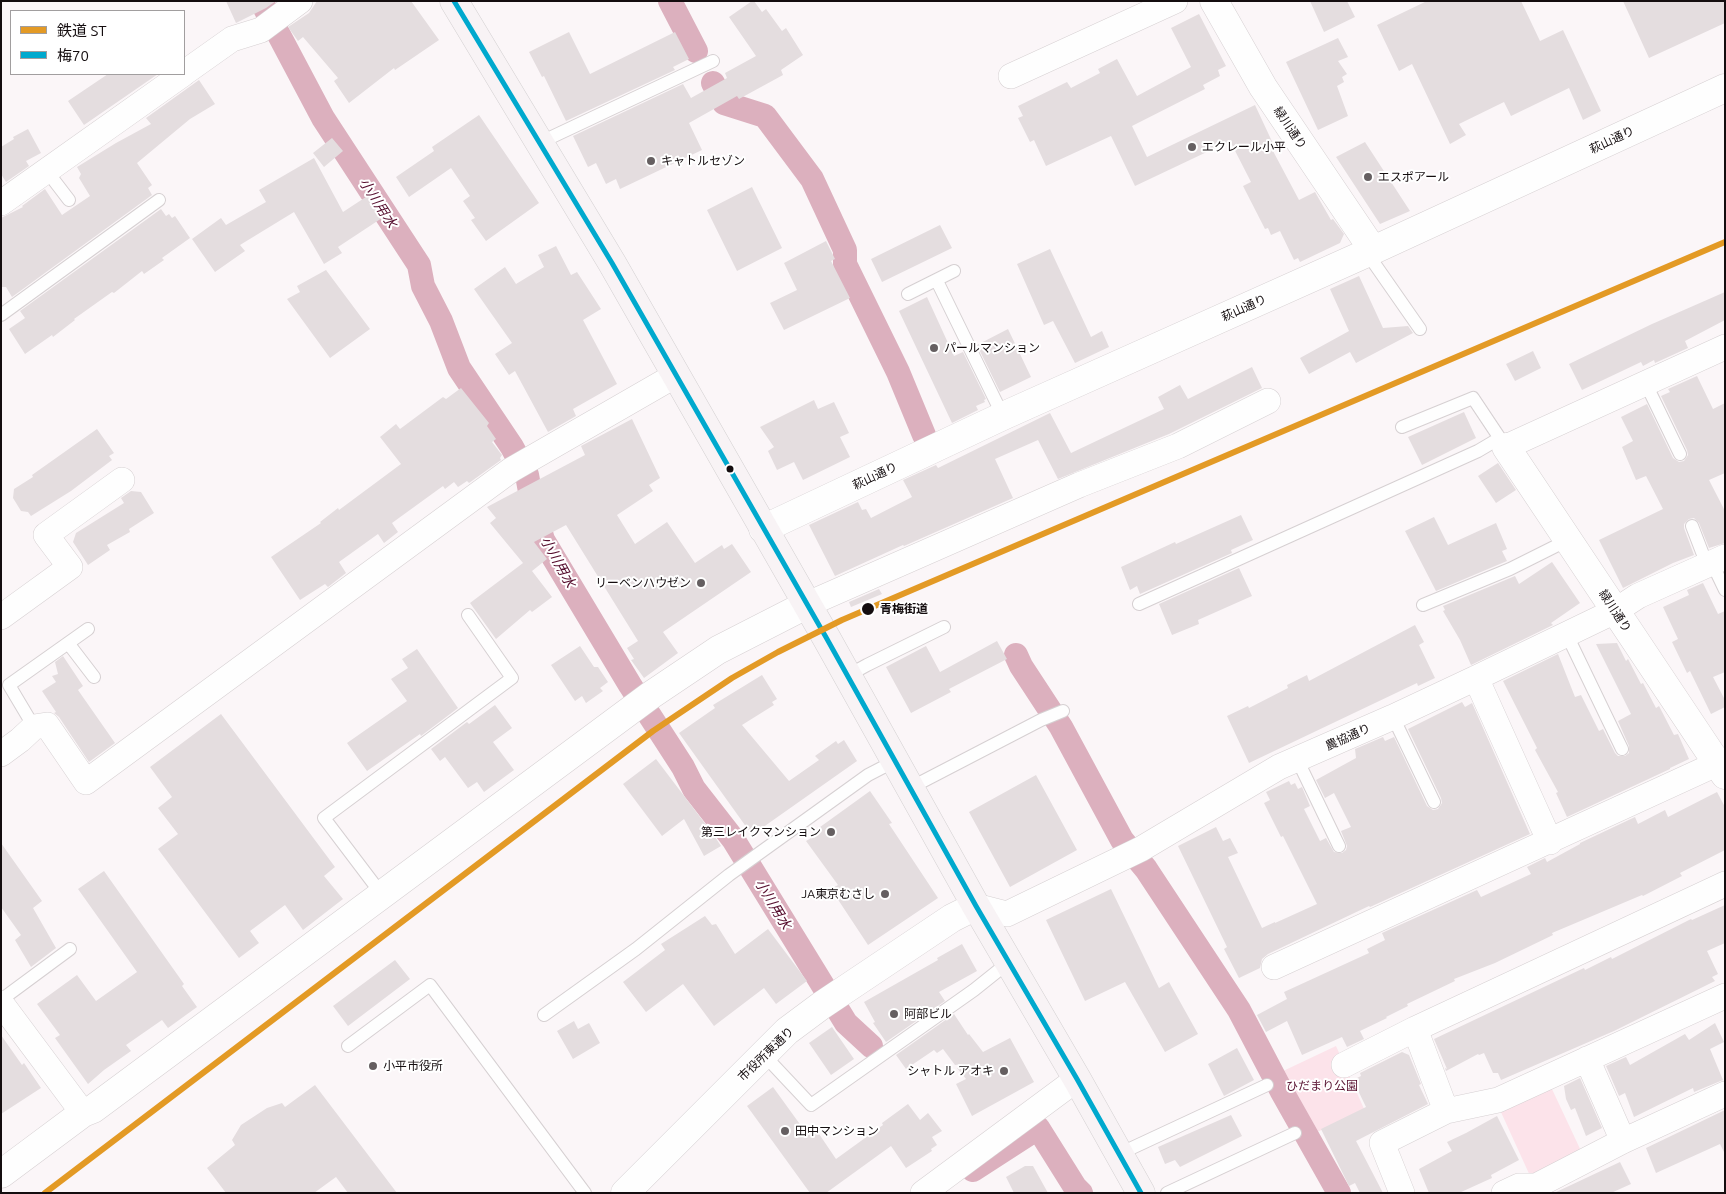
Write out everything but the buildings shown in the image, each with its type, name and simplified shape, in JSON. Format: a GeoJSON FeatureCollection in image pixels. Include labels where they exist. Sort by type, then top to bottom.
{"type":"FeatureCollection","features":[{"type":"Feature","properties":{"kind":"main road"},"geometry":{"type":"LineString","coordinates":[[454,1],[612,263],[976,906],[1141,1193]]}},
{"type":"Feature","properties":{"kind":"street"},"geometry":{"type":"LineString","coordinates":[[185,72],[232,39],[270,23],[300,1]]}},
{"type":"Feature","properties":{"kind":"street"},"geometry":{"type":"LineString","coordinates":[[1011,76],[1175,1]]}},
{"type":"Feature","properties":{"kind":"street","name":"緑川通り"},"geometry":{"type":"LineString","coordinates":[[1214,1],[1262,87],[1370,251]]}},
{"type":"Feature","properties":{"kind":"street"},"geometry":{"type":"LineString","coordinates":[[1,204],[180,75]]}},
{"type":"Feature","properties":{"kind":"street","name":"萩山通り"},"geometry":{"type":"LineString","coordinates":[[763,529],[1003,416],[1370,251],[1725,88]]}},
{"type":"Feature","properties":{"kind":"street"},"geometry":{"type":"LineString","coordinates":[[1503,443],[1646,384],[1725,348]]}},
{"type":"Feature","properties":{"kind":"street"},"geometry":{"type":"LineString","coordinates":[[1,754],[34,727],[47,725],[86,782],[521,464],[676,375]]}},
{"type":"Feature","properties":{"kind":"street"},"geometry":{"type":"LineString","coordinates":[[1,1174],[83,1113],[93,1109],[383,896],[642,702],[718,650],[806,605],[1070,489],[1178,446],[1268,400]]}},
{"type":"Feature","properties":{"kind":"street","name":"緑川通り"},"geometry":{"type":"LineString","coordinates":[[1503,443],[1615,611],[1722,766]]}},
{"type":"Feature","properties":{"kind":"street"},"geometry":{"type":"LineString","coordinates":[[1,617],[70,567],[46,535],[122,480]]}},
{"type":"Feature","properties":{"kind":"street","name":"農協通り"},"geometry":{"type":"LineString","coordinates":[[976,906],[1006,914],[1132,853],[1279,767],[1476,678],[1615,611],[1638,596],[1715,562]]}},
{"type":"Feature","properties":{"kind":"street"},"geometry":{"type":"LineString","coordinates":[[1476,678],[1550,842]]}},
{"type":"Feature","properties":{"kind":"street"},"geometry":{"type":"LineString","coordinates":[[1274,967],[1722,766]]}},
{"type":"Feature","properties":{"kind":"street"},"geometry":{"type":"LineString","coordinates":[[1344,1065],[1415,1029],[1725,884]]}},
{"type":"Feature","properties":{"kind":"street","name":"市役所東通り"},"geometry":{"type":"LineString","coordinates":[[625,1193],[787,1031],[952,918],[976,906]]}},
{"type":"Feature","properties":{"kind":"street"},"geometry":{"type":"LineString","coordinates":[[1402,1193],[1382,1143],[1446,1111],[1498,1100],[1725,996]]}},
{"type":"Feature","properties":{"kind":"street"},"geometry":{"type":"LineString","coordinates":[[1,1003],[83,1113]]}},
{"type":"Feature","properties":{"kind":"street"},"geometry":{"type":"LineString","coordinates":[[1415,1029],[1446,1111]]}},
{"type":"Feature","properties":{"kind":"street"},"geometry":{"type":"LineString","coordinates":[[1588,1059],[1623,1141]]}},
{"type":"Feature","properties":{"kind":"street"},"geometry":{"type":"LineString","coordinates":[[923,1193],[1077,1079]]}},
{"type":"Feature","properties":{"kind":"street"},"geometry":{"type":"LineString","coordinates":[[1504,1193],[1519,1186],[1536,1186],[1623,1141],[1725,1094]]}},
{"type":"Feature","properties":{"kind":"lane"},"geometry":{"type":"LineString","coordinates":[[539,143],[713,61]]}},
{"type":"Feature","properties":{"kind":"lane"},"geometry":{"type":"LineString","coordinates":[[46,170],[69,200]]}},
{"type":"Feature","properties":{"kind":"lane"},"geometry":{"type":"LineString","coordinates":[[1,315],[159,200]]}},
{"type":"Feature","properties":{"kind":"lane"},"geometry":{"type":"LineString","coordinates":[[1370,251],[1420,329]]}},
{"type":"Feature","properties":{"kind":"lane"},"geometry":{"type":"LineString","coordinates":[[908,294],[954,271]]}},
{"type":"Feature","properties":{"kind":"lane"},"geometry":{"type":"LineString","coordinates":[[937,281],[1003,416]]}},
{"type":"Feature","properties":{"kind":"lane"},"geometry":{"type":"LineString","coordinates":[[1646,384],[1680,454]]}},
{"type":"Feature","properties":{"kind":"lane"},"geometry":{"type":"LineString","coordinates":[[1140,604],[1478,451],[1503,443],[1473,398],[1402,427]]}},
{"type":"Feature","properties":{"kind":"lane"},"geometry":{"type":"LineString","coordinates":[[1692,526],[1715,562],[1725,590]]}},
{"type":"Feature","properties":{"kind":"lane"},"geometry":{"type":"LineString","coordinates":[[1423,605],[1510,569],[1568,540]]}},
{"type":"Feature","properties":{"kind":"lane"},"geometry":{"type":"LineString","coordinates":[[383,896],[324,818],[512,678],[468,615]]}},
{"type":"Feature","properties":{"kind":"lane"},"geometry":{"type":"LineString","coordinates":[[847,676],[944,627]]}},
{"type":"Feature","properties":{"kind":"lane"},"geometry":{"type":"LineString","coordinates":[[34,727],[9,685],[88,629]]}},
{"type":"Feature","properties":{"kind":"lane"},"geometry":{"type":"LineString","coordinates":[[1567,635],[1622,749]]}},
{"type":"Feature","properties":{"kind":"lane"},"geometry":{"type":"LineString","coordinates":[[68,643],[94,677]]}},
{"type":"Feature","properties":{"kind":"lane"},"geometry":{"type":"LineString","coordinates":[[910,788],[1041,720],[1063,711]]}},
{"type":"Feature","properties":{"kind":"lane"},"geometry":{"type":"LineString","coordinates":[[1393,717],[1434,802]]}},
{"type":"Feature","properties":{"kind":"lane"},"geometry":{"type":"LineString","coordinates":[[1297,759],[1340,846]]}},
{"type":"Feature","properties":{"kind":"lane"},"geometry":{"type":"LineString","coordinates":[[544,1015],[636,949],[729,875],[868,775],[895,760]]}},
{"type":"Feature","properties":{"kind":"lane"},"geometry":{"type":"LineString","coordinates":[[1,1000],[70,949]]}},
{"type":"Feature","properties":{"kind":"lane"},"geometry":{"type":"LineString","coordinates":[[764,1055],[811,1105],[974,990],[1008,962]]}},
{"type":"Feature","properties":{"kind":"lane"},"geometry":{"type":"LineString","coordinates":[[348,1046],[430,985],[585,1193]]}},
{"type":"Feature","properties":{"kind":"lane"},"geometry":{"type":"LineString","coordinates":[[1119,1154],[1267,1085]]}},
{"type":"Feature","properties":{"kind":"lane"},"geometry":{"type":"LineString","coordinates":[[1167,1193],[1295,1133]]}},
{"type":"Feature","properties":{"kind":"green space","name":"ひだまり公園"},"geometry":{"type":"Polygon","coordinates":[[[1336,1046],[1365,1111],[1317,1132],[1281,1072],[1336,1046]]]}},
{"type":"Feature","properties":{"kind":"green space"},"geometry":{"type":"Polygon","coordinates":[[[1551,1087],[1582,1153],[1531,1178],[1500,1110],[1551,1087]]]}},
{"type":"Feature","properties":{"kind":"waterway","name":"小川用水"},"geometry":{"type":"LineString","coordinates":[[261,1],[323,118],[419,265],[423,286],[441,321],[459,368],[512,447],[527,475],[543,540],[630,685],[683,767],[694,789],[733,839],[846,1023],[871,1046]]}},
{"type":"Feature","properties":{"kind":"waterway"},"geometry":{"type":"LineString","coordinates":[[670,1],[696,51]]}},
{"type":"Feature","properties":{"kind":"waterway"},"geometry":{"type":"LineString","coordinates":[[713,83],[724,103],[765,116],[812,179],[845,250],[845,264],[898,372],[924,435]]}},
{"type":"Feature","properties":{"kind":"waterway"},"geometry":{"type":"LineString","coordinates":[[1016,655],[1021,666],[1061,727],[1122,840],[1146,869],[1239,1010],[1281,1090],[1339,1193]]}},
{"type":"Feature","properties":{"kind":"waterway","name":"小川用水"},"geometry":{"type":"LineString","coordinates":[[973,1170],[1038,1128],[1075,1187],[1081,1193]]}},
{"type":"Feature","properties":{"kind":"rail line","name":"ST"},"geometry":{"type":"LineString","coordinates":[[45,1193],[653,731],[732,678],[778,652],[842,620],[1725,242]]}},
{"type":"Feature","properties":{"kind":"transit line","name":"梅70"},"geometry":{"type":"LineString","coordinates":[[454,1],[612,263],[827,639],[976,906],[1141,1193]]}},
{"type":"Feature","properties":{"kind":"place","name":"エクレール小平"},"geometry":{"type":"Point","coordinates":[1192,147]}},
{"type":"Feature","properties":{"kind":"place","name":"キャトルセゾン"},"geometry":{"type":"Point","coordinates":[651,161]}},
{"type":"Feature","properties":{"kind":"place","name":"エスポアール"},"geometry":{"type":"Point","coordinates":[1368,177]}},
{"type":"Feature","properties":{"kind":"place","name":"パールマンション"},"geometry":{"type":"Point","coordinates":[934,348]}},
{"type":"Feature","properties":{"kind":"place","name":"リーベンハウゼン"},"geometry":{"type":"Point","coordinates":[701,583]}},
{"type":"Feature","properties":{"kind":"place","name":"青梅街道"},"geometry":{"type":"Point","coordinates":[868,609]}},
{"type":"Feature","properties":{"kind":"place","name":"第三レイクマンション"},"geometry":{"type":"Point","coordinates":[831,832]}},
{"type":"Feature","properties":{"kind":"place","name":"JA東京むさし"},"geometry":{"type":"Point","coordinates":[885,894]}},
{"type":"Feature","properties":{"kind":"place","name":"阿部ビル"},"geometry":{"type":"Point","coordinates":[894,1014]}},
{"type":"Feature","properties":{"kind":"place","name":"小平市役所"},"geometry":{"type":"Point","coordinates":[373,1066]}},
{"type":"Feature","properties":{"kind":"place","name":"シャトル アオキ"},"geometry":{"type":"Point","coordinates":[1004,1071]}},
{"type":"Feature","properties":{"kind":"place","name":"田中マンション"},"geometry":{"type":"Point","coordinates":[785,1131]}}]}
